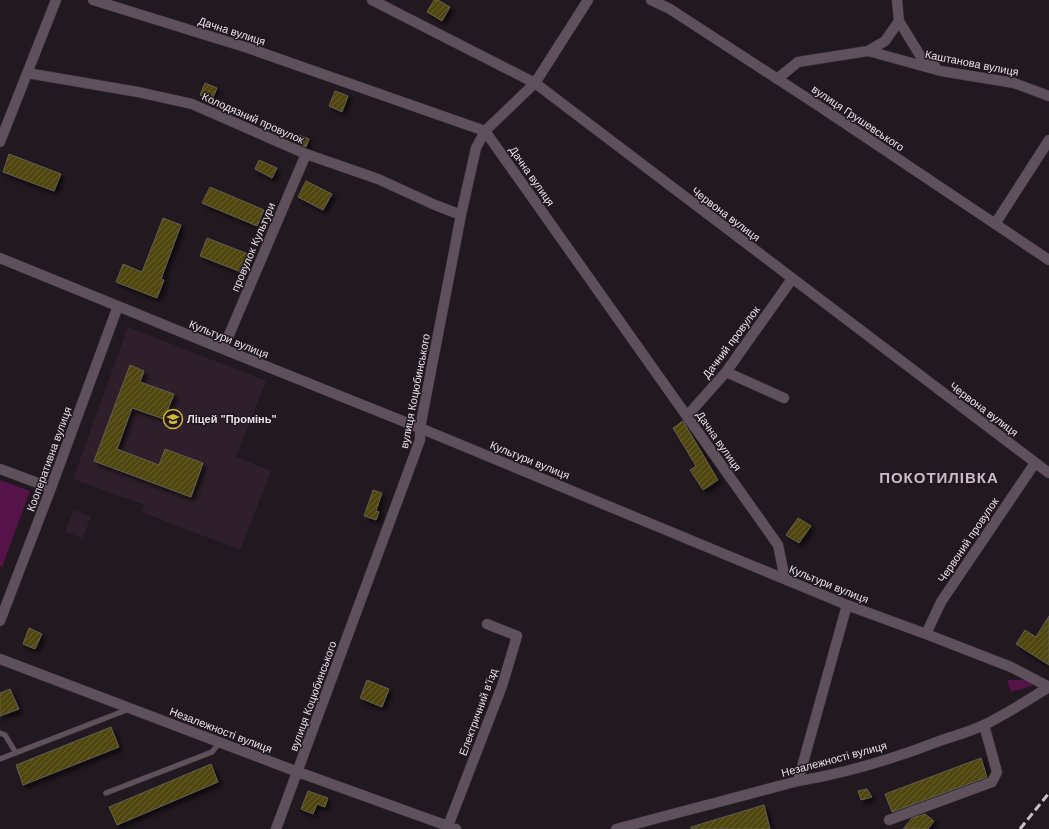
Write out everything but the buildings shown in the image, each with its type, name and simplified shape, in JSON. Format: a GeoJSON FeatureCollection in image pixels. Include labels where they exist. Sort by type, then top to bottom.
{"type":"FeatureCollection","features":[{"type":"Feature","properties":{"kind":"street"},"geometry":{"type":"LineString","coordinates":[[0,142],[56,0]]}},
{"type":"Feature","properties":{"kind":"street","name":"Дачна вулиця"},"geometry":{"type":"LineString","coordinates":[[93,0],[248,48],[485,130],[778,546],[785,579]]}},
{"type":"Feature","properties":{"kind":"street","name":"Червона вулиця"},"geometry":{"type":"LineString","coordinates":[[372,0],[535,83],[1049,473]]}},
{"type":"Feature","properties":{"kind":"street","name":"вулиця Коцюбинського"},"geometry":{"type":"LineString","coordinates":[[276,829],[416,454],[420,440],[420,428],[461,215],[476,148],[485,130],[535,83],[588,0]]}},
{"type":"Feature","properties":{"kind":"street","name":"вулиця Грушевського"},"geometry":{"type":"LineString","coordinates":[[651,0],[670,10],[777,79],[1049,260]]}},
{"type":"Feature","properties":{"kind":"street"},"geometry":{"type":"LineString","coordinates":[[897,0],[899,21],[921,57],[941,71]]}},
{"type":"Feature","properties":{"kind":"street"},"geometry":{"type":"LineString","coordinates":[[868,50],[886,41],[899,21]]}},
{"type":"Feature","properties":{"kind":"street","name":"Каштанова вулиця"},"geometry":{"type":"LineString","coordinates":[[777,79],[798,62],[868,50],[941,71],[1014,83],[1049,96]]}},
{"type":"Feature","properties":{"kind":"street","name":"Колодязний провулок"},"geometry":{"type":"LineString","coordinates":[[27,73],[138,92],[192,104],[306,154],[378,179],[461,215]]}},
{"type":"Feature","properties":{"kind":"street"},"geometry":{"type":"LineString","coordinates":[[995,224],[1049,140]]}},
{"type":"Feature","properties":{"kind":"street","name":"провулок Культури"},"geometry":{"type":"LineString","coordinates":[[222,349],[306,154]]}},
{"type":"Feature","properties":{"kind":"street","name":"Культури вулиця"},"geometry":{"type":"LineString","coordinates":[[0,258],[420,428],[847,605],[926,634],[1011,668],[1049,687]]}},
{"type":"Feature","properties":{"kind":"street","name":"Дачний провулок"},"geometry":{"type":"LineString","coordinates":[[687,416],[726,372],[792,279]]}},
{"type":"Feature","properties":{"kind":"street","name":"Кооперативна вулиця"},"geometry":{"type":"LineString","coordinates":[[0,621],[118,306]]}},
{"type":"Feature","properties":{"kind":"street"},"geometry":{"type":"LineString","coordinates":[[726,372],[784,398]]}},
{"type":"Feature","properties":{"kind":"street","name":"Червоний провулок"},"geometry":{"type":"LineString","coordinates":[[926,634],[941,602],[1034,462]]}},
{"type":"Feature","properties":{"kind":"street"},"geometry":{"type":"LineString","coordinates":[[0,469],[51,488]]}},
{"type":"Feature","properties":{"kind":"street"},"geometry":{"type":"LineString","coordinates":[[798,781],[847,605]]}},
{"type":"Feature","properties":{"kind":"street","name":"Електричний в’їзд"},"geometry":{"type":"LineString","coordinates":[[452,827],[502,686],[517,636],[487,624]]}},
{"type":"Feature","properties":{"kind":"street","name":"Незалежності вулиця"},"geometry":{"type":"LineString","coordinates":[[0,659],[298,772],[452,827]]}},
{"type":"Feature","properties":{"kind":"street","name":"Незалежності вулиця"},"geometry":{"type":"LineString","coordinates":[[616,829],[798,781],[821,778],[926,746],[984,725],[1049,687]]}},
{"type":"Feature","properties":{"kind":"street"},"geometry":{"type":"LineString","coordinates":[[889,820],[992,782],[996,772],[984,725]]}},
{"type":"Feature","properties":{"kind":"lane"},"geometry":{"type":"LineString","coordinates":[[0,759],[130,708]]}},
{"type":"Feature","properties":{"kind":"lane"},"geometry":{"type":"LineString","coordinates":[[0,733],[5,735],[16,753]]}},
{"type":"Feature","properties":{"kind":"lane"},"geometry":{"type":"LineString","coordinates":[[106,793],[212,752],[220,742]]}},
{"type":"Feature","properties":{"kind":"shaded area","name":"Ліцей \"Промінь\""},"geometry":{"type":"Polygon","coordinates":[[[128,327],[266,381],[236,457],[271,471],[240,550],[142,512],[145,505],[73,479],[128,327]]]}},
{"type":"Feature","properties":{"kind":"shaded area"},"geometry":{"type":"Polygon","coordinates":[[[0,480],[30,491],[2,567],[0,566],[0,480]]]}},
{"type":"Feature","properties":{"kind":"shaded area"},"geometry":{"type":"Polygon","coordinates":[[[74,510],[91,516],[83,538],[65,532],[74,510]]]}},
{"type":"Feature","properties":{"kind":"shaded area"},"geometry":{"type":"Polygon","coordinates":[[[1007,680],[1024,680],[1034,685],[1011,692],[1007,680]]]}},
{"type":"Feature","properties":{"kind":"railway"},"geometry":{"type":"LineString","coordinates":[[1020,829],[1049,793]]}},
{"type":"Feature","properties":{"kind":"place","name":"Ліцей \"Промінь\""},"geometry":{"type":"Point","coordinates":[173,419]}},
{"type":"Feature","properties":{"kind":"district","name":"ПОКОТИЛІВКА"},"geometry":{"type":"Point","coordinates":[939,478]}}]}
